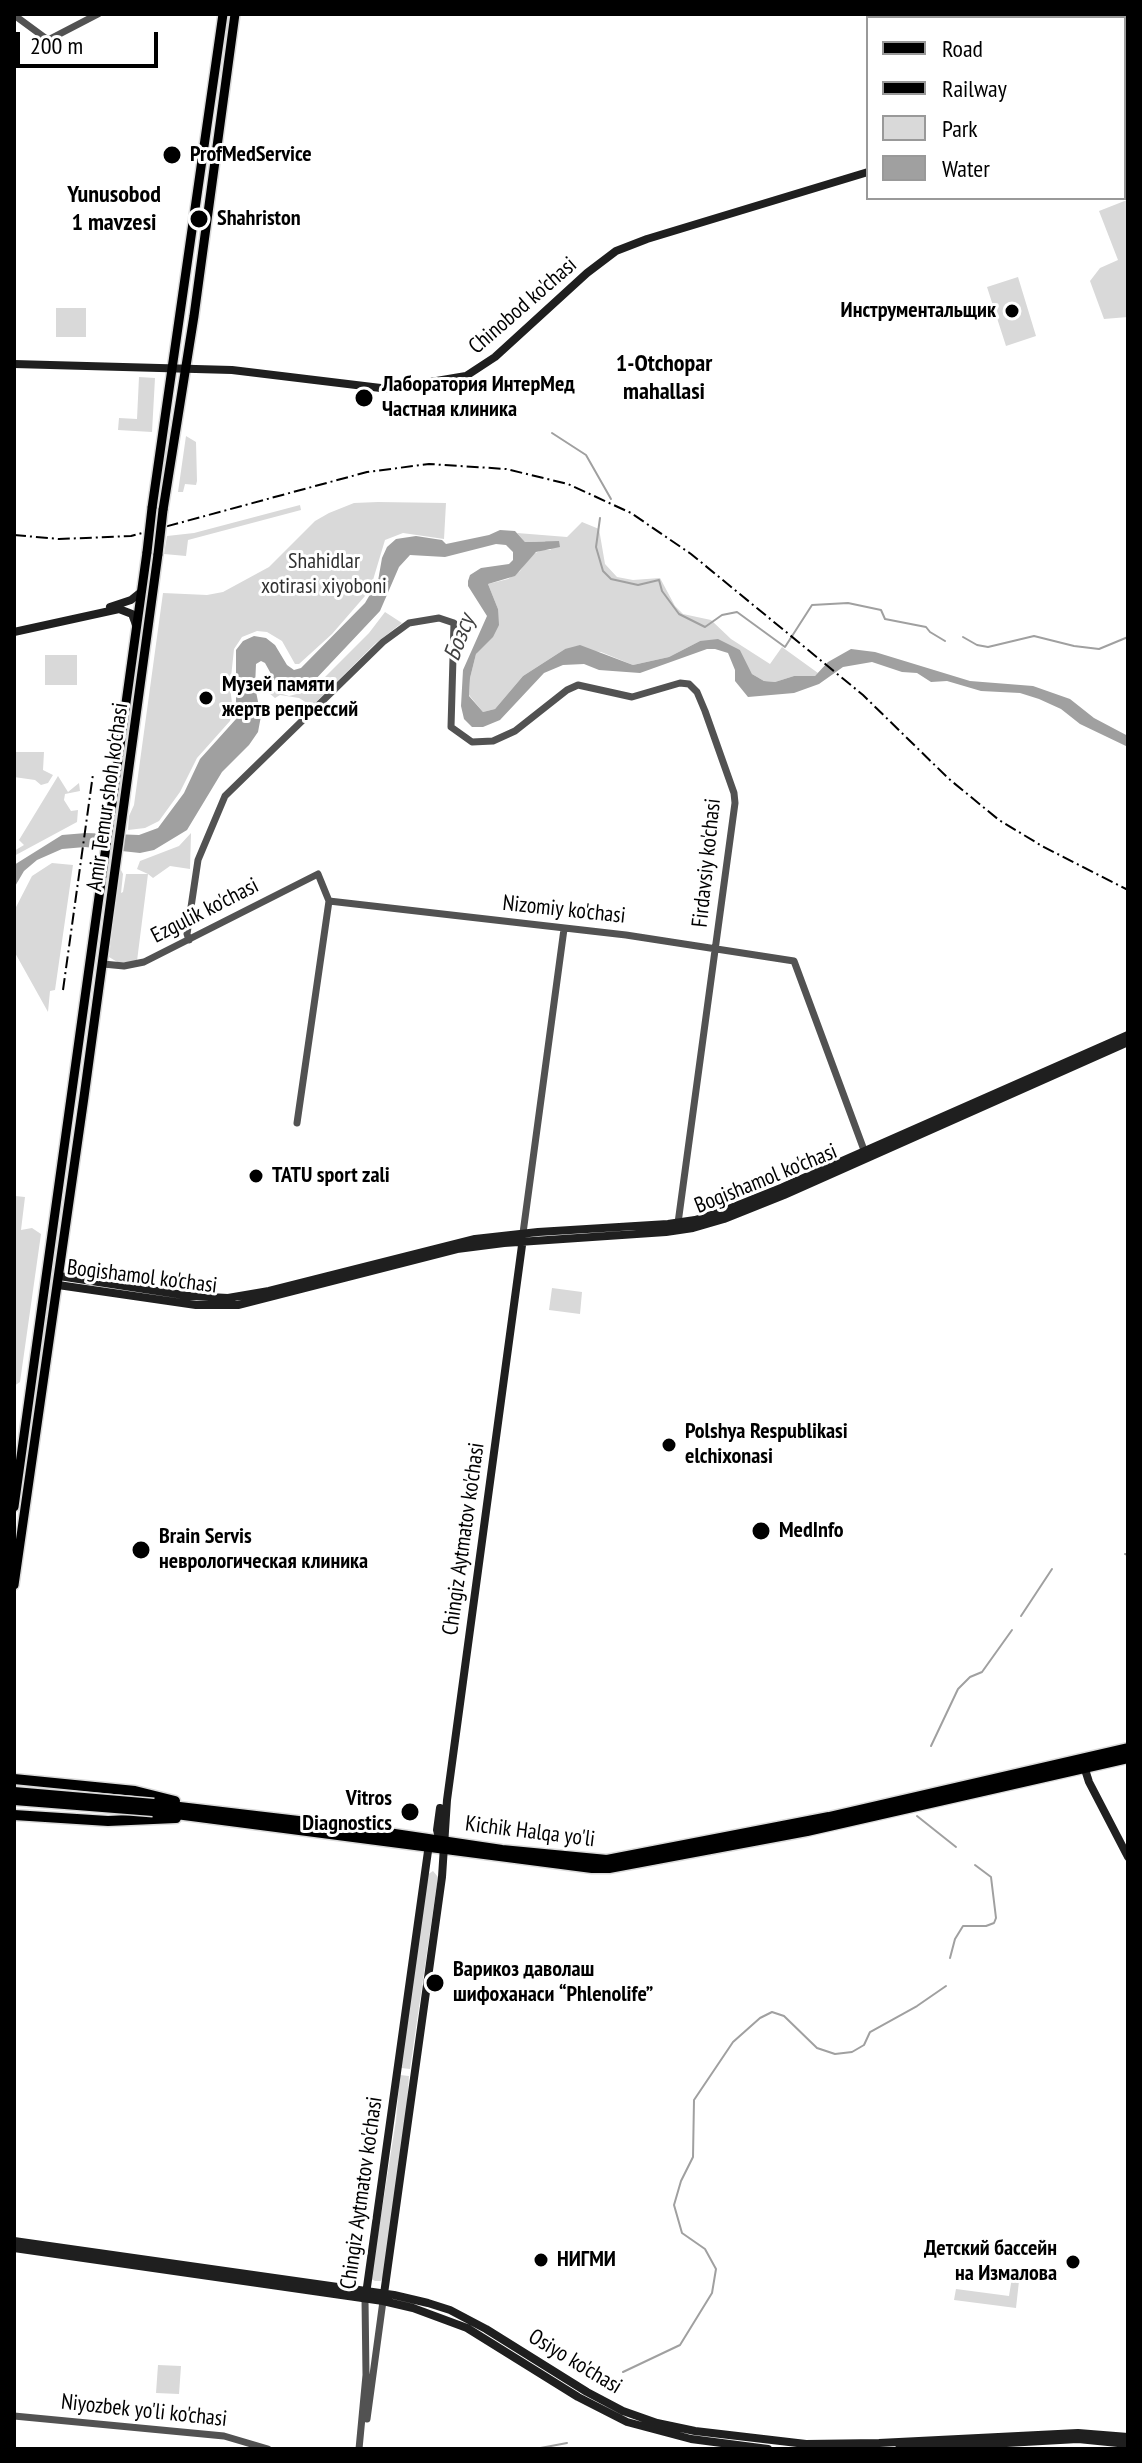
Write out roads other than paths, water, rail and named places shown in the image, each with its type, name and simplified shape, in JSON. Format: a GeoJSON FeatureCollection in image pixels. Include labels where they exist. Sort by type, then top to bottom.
{"type":"FeatureCollection","features":[{"type":"Feature","properties":{"kind":"highway","name":"Kichik Halqa yo'li"},"geometry":{"type":"LineString","coordinates":[[1083,1763],[1128,1748]]}},
{"type":"Feature","properties":{"kind":"highway","name":"Kichik Halqa yo'li"},"geometry":{"type":"LineString","coordinates":[[14,1792],[593,1861],[616,1860],[1083,1763],[1128,1758]]}},
{"type":"Feature","properties":{"kind":"highway"},"geometry":{"type":"LineString","coordinates":[[14,1808],[17,1797],[14,1782],[42,1782],[135,1791],[200,1812]]}},
{"type":"Feature","properties":{"kind":"highway"},"geometry":{"type":"LineString","coordinates":[[39,1816],[30,1810],[28,1798],[33,1787],[42,1782]]}},
{"type":"Feature","properties":{"kind":"highway","name":"Kichik Halqa yo'li"},"geometry":{"type":"LineString","coordinates":[[14,1800],[153,1807]]}},
{"type":"Feature","properties":{"kind":"highway"},"geometry":{"type":"LineString","coordinates":[[14,1815],[130,1821],[200,1812]]}},
{"type":"Feature","properties":{"kind":"main road","name":"Amir Temur shoh ko'chasi"},"geometry":{"type":"LineString","coordinates":[[14,1507],[223,14]]}},
{"type":"Feature","properties":{"kind":"main road","name":"Amir Temur shoh ko'chasi"},"geometry":{"type":"LineString","coordinates":[[14,1581],[103,964],[163,510],[195,315],[235,14]]}},
{"type":"Feature","properties":{"kind":"main road","name":"Chinobod ko'chasi"},"geometry":{"type":"LineString","coordinates":[[14,364],[252,371],[389,389],[466,376],[495,357],[594,267],[620,249],[866,173]]}},
{"type":"Feature","properties":{"kind":"main road"},"geometry":{"type":"LineString","coordinates":[[182,314],[195,315]]}},
{"type":"Feature","properties":{"kind":"main road"},"geometry":{"type":"LineString","coordinates":[[14,632],[97,612],[131,600],[141,592]]}},
{"type":"Feature","properties":{"kind":"main road"},"geometry":{"type":"LineString","coordinates":[[97,612],[125,610],[132,614],[137,625]]}},
{"type":"Feature","properties":{"kind":"main road","name":"Bogishamol ko'chasi"},"geometry":{"type":"LineString","coordinates":[[45,1279],[228,1298],[365,1270],[465,1241],[666,1232],[703,1225],[769,1201],[1128,1035]]}},
{"type":"Feature","properties":{"kind":"main road","name":"Bogishamol ko'chasi"},"geometry":{"type":"LineString","coordinates":[[998,1095],[1128,1042]]}},
{"type":"Feature","properties":{"kind":"main road"},"geometry":{"type":"LineString","coordinates":[[74,1074],[87,1076]]}},
{"type":"Feature","properties":{"kind":"main road","name":"Bogishamol ko'chasi"},"geometry":{"type":"LineString","coordinates":[[522,1239],[678,1223],[733,1208],[866,1154]]}},
{"type":"Feature","properties":{"kind":"main road","name":"Chingiz Aytmatov ko'chasi"},"geometry":{"type":"LineString","coordinates":[[366,2295],[424,1872],[437,1842],[461,1689],[522,1239]]}},
{"type":"Feature","properties":{"kind":"main road"},"geometry":{"type":"LineString","coordinates":[[1083,1763],[1089,1782],[1128,1857]]}},
{"type":"Feature","properties":{"kind":"main road","name":"Chingiz Aytmatov ko'chasi"},"geometry":{"type":"LineString","coordinates":[[384,2297],[442,1877],[437,1842]]}},
{"type":"Feature","properties":{"kind":"main road"},"geometry":{"type":"LineString","coordinates":[[424,1872],[433,1868],[442,1877]]}},
{"type":"Feature","properties":{"kind":"main road"},"geometry":{"type":"LineString","coordinates":[[396,2072],[414,2075]]}},
{"type":"Feature","properties":{"kind":"main road","name":"Osiyo ko'chasi"},"geometry":{"type":"LineString","coordinates":[[14,2241],[366,2295]]}},
{"type":"Feature","properties":{"kind":"main road","name":"Osiyo ko'chasi"},"geometry":{"type":"LineString","coordinates":[[14,2248],[428,2303],[461,2315],[587,2392],[640,2417],[713,2434],[824,2446],[896,2447],[1078,2439],[1128,2444]]}},
{"type":"Feature","properties":{"kind":"main road","name":"Osiyo ko'chasi"},"geometry":{"type":"LineString","coordinates":[[384,2297],[457,2323],[578,2397],[627,2422],[691,2439],[768,2449]]}},
{"type":"Feature","properties":{"kind":"main road","name":"Osiyo ko'chasi"},"geometry":{"type":"LineString","coordinates":[[896,2447],[1078,2433],[1128,2437]]}},
{"type":"Feature","properties":{"kind":"street"},"geometry":{"type":"LineString","coordinates":[[14,15],[48,40],[98,14]]}},
{"type":"Feature","properties":{"kind":"street","name":"Firdavsiy ko'chasi"},"geometry":{"type":"LineString","coordinates":[[189,940],[187,934],[198,860],[225,796],[383,642],[409,623],[431,618],[446,619],[455,625],[451,727],[469,741],[493,741],[515,731],[567,690],[578,685],[632,697],[680,683],[691,685],[701,702],[734,793],[678,1223]]}},
{"type":"Feature","properties":{"kind":"street","name":"Ezgulik ko'chasi"},"geometry":{"type":"LineString","coordinates":[[103,964],[124,966],[140,963],[318,874],[329,901]]}},
{"type":"Feature","properties":{"kind":"street"},"geometry":{"type":"LineString","coordinates":[[297,1123],[329,901]]}},
{"type":"Feature","properties":{"kind":"street","name":"Nizomiy ko'chasi"},"geometry":{"type":"LineString","coordinates":[[329,901],[716,948],[794,961],[866,1154]]}},
{"type":"Feature","properties":{"kind":"street","name":"Chingiz Aytmatov ko'chasi"},"geometry":{"type":"LineString","coordinates":[[522,1239],[564,929]]}},
{"type":"Feature","properties":{"kind":"street","name":"Chingiz Aytmatov ko'chasi"},"geometry":{"type":"LineString","coordinates":[[366,2295],[369,2365]]}},
{"type":"Feature","properties":{"kind":"street","name":"Chingiz Aytmatov ko'chasi"},"geometry":{"type":"LineString","coordinates":[[360,2449],[369,2365],[384,2297]]}},
{"type":"Feature","properties":{"kind":"street","name":"Niyozbek yo'li ko'chasi"},"geometry":{"type":"LineString","coordinates":[[14,2416],[224,2436],[268,2449]]}},
{"type":"Feature","properties":{"kind":"water","name":"Бозсу"},"geometry":{"type":"Polygon","coordinates":[[[500,530],[515,531],[525,542],[559,541],[560,547],[536,552],[515,576],[488,584],[498,609],[499,625],[493,637],[476,654],[469,696],[483,712],[495,709],[523,676],[565,649],[580,645],[633,665],[669,657],[700,641],[718,639],[740,650],[752,674],[764,681],[815,676],[828,662],[851,649],[875,652],[970,681],[1033,686],[1070,699],[1094,718],[1128,736],[1128,747],[1080,724],[1061,709],[1039,699],[1020,693],[981,691],[947,681],[931,682],[917,673],[902,672],[872,662],[843,667],[819,684],[794,693],[748,697],[735,681],[735,670],[728,653],[715,649],[707,649],[640,673],[599,670],[584,664],[563,665],[544,673],[500,720],[483,727],[472,727],[464,719],[461,706],[463,670],[487,616],[468,581],[470,575],[481,568],[509,564],[513,560],[513,552],[506,545],[496,544],[445,557],[410,555],[399,567],[380,611],[313,682],[296,689],[285,687],[275,681],[265,663],[261,661],[256,664],[255,687],[261,716],[258,732],[222,772],[187,830],[154,850],[140,853],[85,847],[62,849],[37,860],[24,871],[14,888],[14,865],[62,835],[139,835],[158,828],[184,793],[200,759],[236,719],[236,650],[243,641],[254,636],[266,638],[275,645],[287,665],[294,670],[301,668],[365,603],[378,581],[387,547],[396,539],[416,536],[442,540],[446,544],[500,530]]]}},
{"type":"Feature","properties":{"kind":"waterway"},"geometry":{"type":"LineString","coordinates":[[552,433],[586,455],[611,499]]}},
{"type":"Feature","properties":{"kind":"waterway"},"geometry":{"type":"LineString","coordinates":[[600,518],[596,547],[603,571],[611,579],[638,585],[659,580],[662,591],[679,614],[705,627],[722,615],[737,612],[785,647],[812,605],[848,603],[881,610],[885,619],[926,627],[945,641]]}},
{"type":"Feature","properties":{"kind":"waterway"},"geometry":{"type":"LineString","coordinates":[[963,637],[988,647],[1034,636],[1099,649],[1128,637]]}},
{"type":"Feature","properties":{"kind":"waterway"},"geometry":{"type":"LineString","coordinates":[[1021,1616],[1052,1569]]}},
{"type":"Feature","properties":{"kind":"waterway"},"geometry":{"type":"LineString","coordinates":[[931,1746],[958,1689],[970,1677],[982,1672],[1012,1630]]}},
{"type":"Feature","properties":{"kind":"waterway"},"geometry":{"type":"LineString","coordinates":[[917,1816],[956,1847]]}},
{"type":"Feature","properties":{"kind":"waterway"},"geometry":{"type":"LineString","coordinates":[[950,1958],[955,1939],[963,1926],[986,1926],[994,1923],[996,1918],[991,1877],[975,1865]]}},
{"type":"Feature","properties":{"kind":"waterway"},"geometry":{"type":"LineString","coordinates":[[623,2372],[680,2345],[712,2293],[716,2269],[705,2249],[682,2233],[674,2205],[693,2157],[694,2100],[733,2042],[760,2018],[772,2012],[784,2016],[817,2048],[835,2054],[852,2052],[864,2045],[870,2032],[946,1986]]}},
{"type":"Feature","properties":{"kind":"waterway"},"geometry":{"type":"LineString","coordinates":[[535,2449],[567,2443]]}},
{"type":"Feature","properties":{"kind":"railway"},"geometry":{"type":"LineString","coordinates":[[14,535],[59,539],[131,536],[367,472],[429,464],[506,469],[568,484],[631,513],[691,554],[863,695],[949,779],[999,820],[1128,890]]}},
{"type":"Feature","properties":{"kind":"railway"},"geometry":{"type":"LineString","coordinates":[[63,990],[93,774]]}},
{"type":"Feature","properties":{"kind":"place","name":"ProfMedService"},"geometry":{"type":"Point","coordinates":[172,155]}},
{"type":"Feature","properties":{"kind":"place","name":"Shahriston"},"geometry":{"type":"Point","coordinates":[199,219]}},
{"type":"Feature","properties":{"kind":"place","name":"Инструментальщик"},"geometry":{"type":"Point","coordinates":[1012,311]}},
{"type":"Feature","properties":{"kind":"place","name":"Лаборатория ИнтерМед Частная клиника"},"geometry":{"type":"Point","coordinates":[364,398]}},
{"type":"Feature","properties":{"kind":"place","name":"Музей памяти жертв репрессий"},"geometry":{"type":"Point","coordinates":[206,698]}},
{"type":"Feature","properties":{"kind":"place","name":"TATU sport zali"},"geometry":{"type":"Point","coordinates":[256,1176]}},
{"type":"Feature","properties":{"kind":"place","name":"Polshya Respublikasi elchixonasi"},"geometry":{"type":"Point","coordinates":[669,1445]}},
{"type":"Feature","properties":{"kind":"place","name":"MedInfo"},"geometry":{"type":"Point","coordinates":[761,1531]}},
{"type":"Feature","properties":{"kind":"place","name":"Brain Servis неврологическая клиника"},"geometry":{"type":"Point","coordinates":[141,1550]}},
{"type":"Feature","properties":{"kind":"place","name":"Vitros Diagnostics"},"geometry":{"type":"Point","coordinates":[410,1812]}},
{"type":"Feature","properties":{"kind":"place","name":"Варикоз даволаш шифоханаси “Phlenolife”"},"geometry":{"type":"Point","coordinates":[435,1983]}},
{"type":"Feature","properties":{"kind":"place","name":"НИГМИ"},"geometry":{"type":"Point","coordinates":[541,2260]}},
{"type":"Feature","properties":{"kind":"place","name":"Детский бассейн на Измалова"},"geometry":{"type":"Point","coordinates":[1073,2262]}},
{"type":"Feature","properties":{"kind":"district","name":"Yunusobod 1 mavzesi"},"geometry":{"type":"Point","coordinates":[114,209]}},
{"type":"Feature","properties":{"kind":"district","name":"1-Otchopar mahallasi"},"geometry":{"type":"Point","coordinates":[664,378]}},
{"type":"Feature","properties":{"kind":"park label","name":"Shahidlar xotirasi xiyoboni"},"geometry":{"type":"Point","coordinates":[324,574]}}]}
